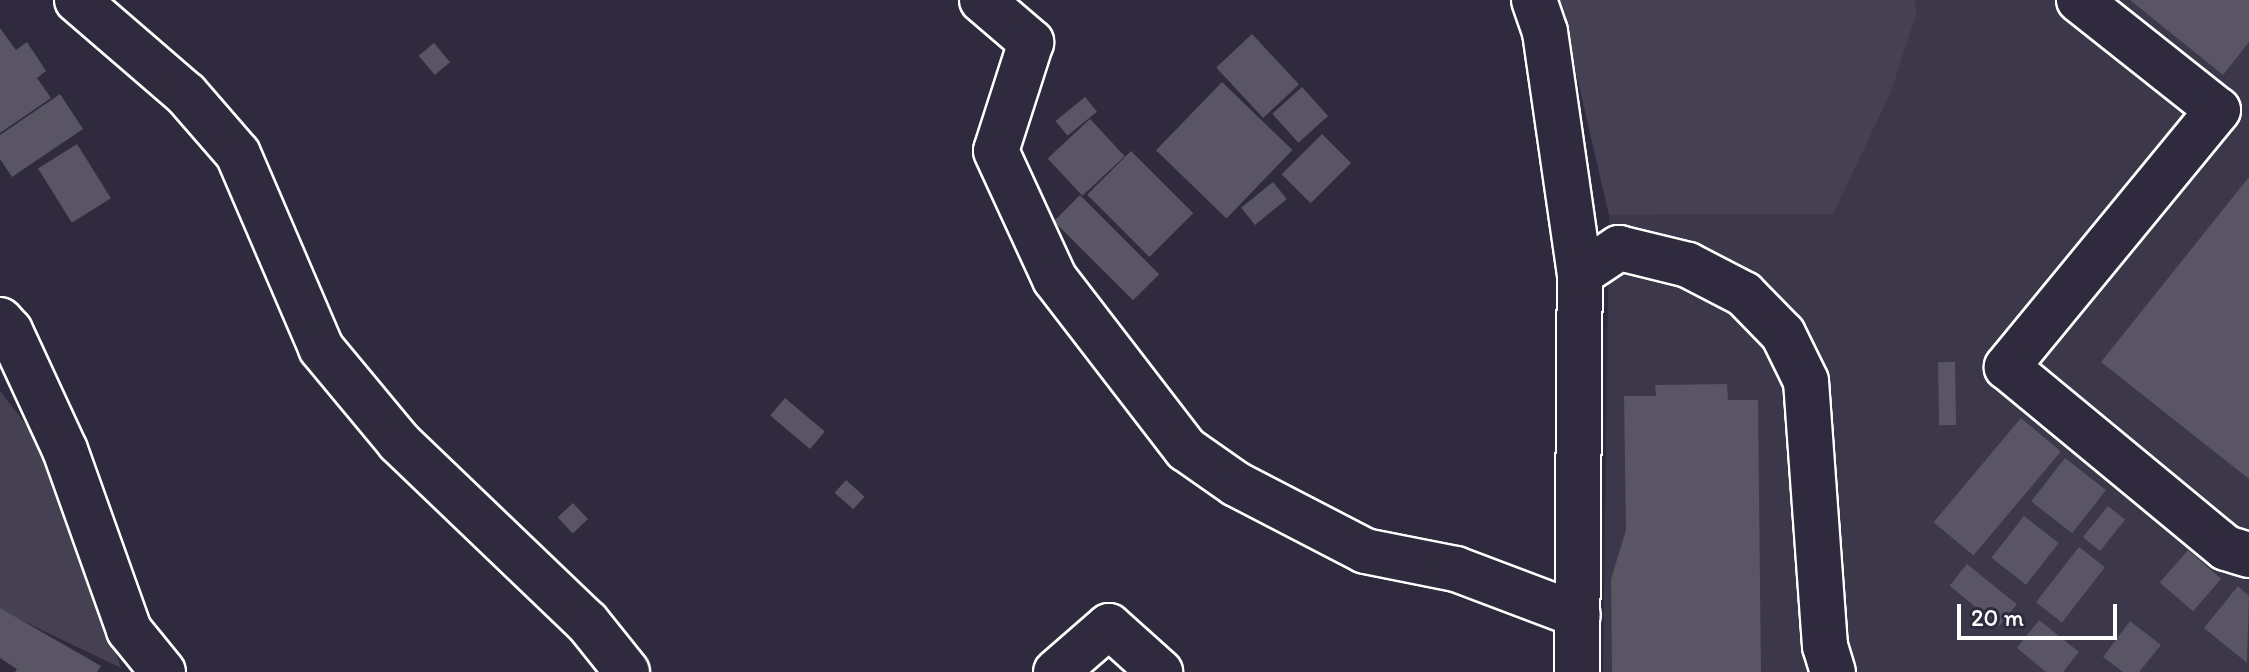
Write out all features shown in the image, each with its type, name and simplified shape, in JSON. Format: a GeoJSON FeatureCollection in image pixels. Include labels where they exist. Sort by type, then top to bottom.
{"type":"FeatureCollection","features":[{"type":"Feature","properties":{"kind":"street"},"geometry":{"type":"LineString","coordinates":[[77,0],[186,94],[238,154],[321,348],[399,442],[587,622],[627,672]]}},
{"type":"Feature","properties":{"kind":"street"},"geometry":{"type":"LineString","coordinates":[[982,0],[1031,42],[996,151],[1055,279],[1186,449],[1236,484],[1365,551],[1456,569],[1578,615]]}},
{"type":"Feature","properties":{"kind":"street"},"geometry":{"type":"LineString","coordinates":[[1534,0],[1545,32],[1580,274],[1577,672]]}},
{"type":"Feature","properties":{"kind":"street"},"geometry":{"type":"LineString","coordinates":[[2079,0],[2218,110],[2007,367],[2226,548],[2249,555]]}},
{"type":"Feature","properties":{"kind":"street"},"geometry":{"type":"LineString","coordinates":[[1580,274],[1619,248],[1688,265],[1744,294],[1783,334],[1806,381],[1825,646],[1833,672]]}},
{"type":"Feature","properties":{"kind":"street"},"geometry":{"type":"LineString","coordinates":[[0,320],[10,331],[65,450],[129,630],[163,672]]}},
{"type":"Feature","properties":{"kind":"street"},"geometry":{"type":"LineString","coordinates":[[1056,672],[1109,626],[1160,672]]}},
{"type":"Feature","properties":{"kind":"shaded area"},"geometry":{"type":"Polygon","coordinates":[[[1559,0],[1915,0],[1917,12],[1890,94],[1833,214],[1609,215],[1559,0]]]}},
{"type":"Feature","properties":{"kind":"shaded area"},"geometry":{"type":"Polygon","coordinates":[[[1915,0],[2249,0],[2249,672],[1603,672],[1609,215],[1833,214],[1917,12],[1915,0]]]}},
{"type":"Feature","properties":{"kind":"shaded area"},"geometry":{"type":"Polygon","coordinates":[[[0,391],[51,457],[121,668],[0,610],[0,391]]]}},
{"type":"Feature","properties":{"kind":"building"},"geometry":{"type":"Polygon","coordinates":[[[2130,0],[2249,0],[2249,42],[2223,75],[2130,0]]]}},
{"type":"Feature","properties":{"kind":"building"},"geometry":{"type":"Polygon","coordinates":[[[0,28],[16,50],[27,42],[46,71],[37,78],[51,98],[0,133],[0,28]]]}},
{"type":"Feature","properties":{"kind":"building"},"geometry":{"type":"Polygon","coordinates":[[[1252,34],[1299,84],[1263,118],[1216,67],[1252,34]]]}},
{"type":"Feature","properties":{"kind":"building"},"geometry":{"type":"Polygon","coordinates":[[[434,43],[450,62],[435,75],[419,56],[434,43]]]}},
{"type":"Feature","properties":{"kind":"building"},"geometry":{"type":"Polygon","coordinates":[[[1222,82],[1292,150],[1227,218],[1156,150],[1222,82]]]}},
{"type":"Feature","properties":{"kind":"building"},"geometry":{"type":"Polygon","coordinates":[[[1302,87],[1328,116],[1298,143],[1272,114],[1302,87]]]}},
{"type":"Feature","properties":{"kind":"building"},"geometry":{"type":"Polygon","coordinates":[[[60,94],[83,129],[12,177],[0,159],[0,135],[60,94]]]}},
{"type":"Feature","properties":{"kind":"building"},"geometry":{"type":"Polygon","coordinates":[[[1085,97],[1097,112],[1067,136],[1055,121],[1085,97]]]}},
{"type":"Feature","properties":{"kind":"building"},"geometry":{"type":"Polygon","coordinates":[[[1090,119],[1125,156],[1082,196],[1048,159],[1090,119]]]}},
{"type":"Feature","properties":{"kind":"building"},"geometry":{"type":"Polygon","coordinates":[[[1322,134],[1351,163],[1311,203],[1282,174],[1322,134]]]}},
{"type":"Feature","properties":{"kind":"building"},"geometry":{"type":"Polygon","coordinates":[[[77,144],[111,198],[72,223],[38,168],[77,144]]]}},
{"type":"Feature","properties":{"kind":"building"},"geometry":{"type":"Polygon","coordinates":[[[1131,151],[1193,213],[1149,257],[1087,195],[1131,151]]]}},
{"type":"Feature","properties":{"kind":"building"},"geometry":{"type":"Polygon","coordinates":[[[2249,177],[2249,479],[2101,362],[2249,177]]]}},
{"type":"Feature","properties":{"kind":"building"},"geometry":{"type":"Polygon","coordinates":[[[1273,182],[1287,199],[1255,225],[1241,208],[1273,182]]]}},
{"type":"Feature","properties":{"kind":"building"},"geometry":{"type":"Polygon","coordinates":[[[1080,195],[1159,274],[1133,300],[1054,221],[1080,195]]]}},
{"type":"Feature","properties":{"kind":"building"},"geometry":{"type":"Polygon","coordinates":[[[1938,362],[1955,362],[1956,425],[1939,425],[1938,362]]]}},
{"type":"Feature","properties":{"kind":"building"},"geometry":{"type":"Polygon","coordinates":[[[1727,384],[1728,400],[1758,400],[1761,672],[1612,672],[1611,579],[1626,530],[1624,396],[1656,396],[1655,385],[1727,384]]]}},
{"type":"Feature","properties":{"kind":"building"},"geometry":{"type":"Polygon","coordinates":[[[785,398],[825,431],[810,449],[770,416],[785,398]]]}},
{"type":"Feature","properties":{"kind":"building"},"geometry":{"type":"Polygon","coordinates":[[[2021,418],[2061,451],[1973,556],[1934,522],[2021,418]]]}},
{"type":"Feature","properties":{"kind":"building"},"geometry":{"type":"Polygon","coordinates":[[[2065,458],[2106,490],[2072,533],[2031,501],[2065,458]]]}},
{"type":"Feature","properties":{"kind":"building"},"geometry":{"type":"Polygon","coordinates":[[[846,480],[865,497],[853,509],[835,493],[846,480]]]}},
{"type":"Feature","properties":{"kind":"building"},"geometry":{"type":"Polygon","coordinates":[[[573,503],[588,519],[573,533],[558,517],[573,503]]]}},
{"type":"Feature","properties":{"kind":"building"},"geometry":{"type":"Polygon","coordinates":[[[2108,506],[2125,520],[2100,551],[2083,537],[2108,506]]]}},
{"type":"Feature","properties":{"kind":"building"},"geometry":{"type":"Polygon","coordinates":[[[2024,516],[2059,543],[2026,585],[1991,558],[2024,516]]]}},
{"type":"Feature","properties":{"kind":"building"},"geometry":{"type":"Polygon","coordinates":[[[2079,547],[2105,567],[2062,622],[2036,602],[2079,547]]]}},
{"type":"Feature","properties":{"kind":"building"},"geometry":{"type":"Polygon","coordinates":[[[2188,550],[2221,579],[2193,611],[2160,582],[2188,550]]]}},
{"type":"Feature","properties":{"kind":"building"},"geometry":{"type":"Polygon","coordinates":[[[1967,564],[2017,604],[1999,626],[1949,586],[1967,564]]]}},
{"type":"Feature","properties":{"kind":"building"},"geometry":{"type":"Polygon","coordinates":[[[2238,586],[2249,596],[2247,663],[2204,628],[2238,586]]]}},
{"type":"Feature","properties":{"kind":"building"},"geometry":{"type":"Polygon","coordinates":[[[0,608],[101,666],[97,672],[15,672],[17,669],[0,658],[0,608]]]}},
{"type":"Feature","properties":{"kind":"building"},"geometry":{"type":"Polygon","coordinates":[[[2039,620],[2079,652],[2063,672],[2046,672],[2017,648],[2039,620]]]}},
{"type":"Feature","properties":{"kind":"building"},"geometry":{"type":"Polygon","coordinates":[[[2130,621],[2161,645],[2139,672],[2123,672],[2103,657],[2130,621]]]}}]}
